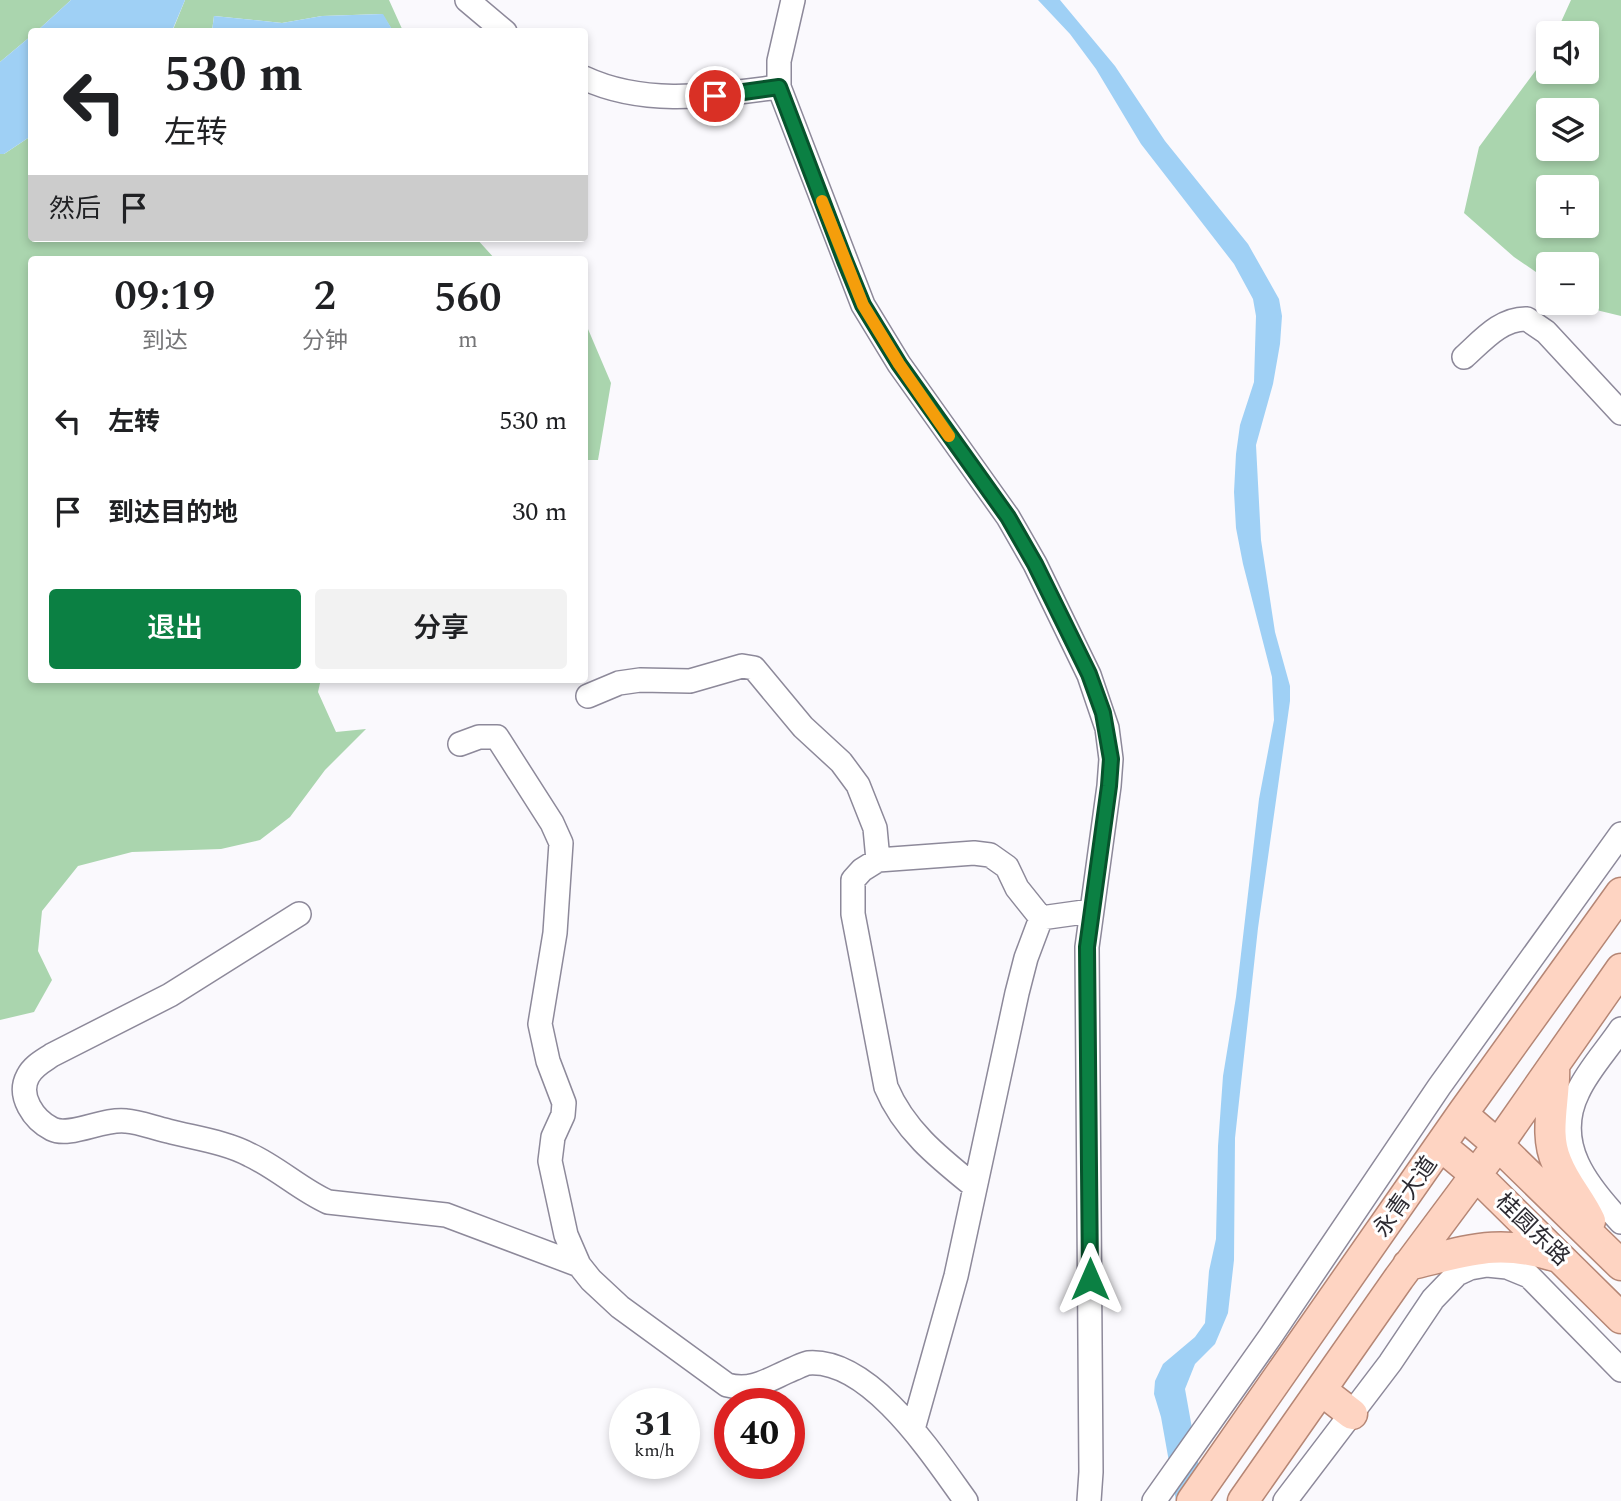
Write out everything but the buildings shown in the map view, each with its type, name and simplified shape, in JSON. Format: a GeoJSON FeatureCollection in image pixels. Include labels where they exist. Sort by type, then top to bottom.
{"type":"FeatureCollection","features":[{"type":"Feature","properties":{"kind":"main road","name":"永青大道"},"geometry":{"type":"LineString","coordinates":[[1192,1501],[1462,1114],[1621,893]]}},
{"type":"Feature","properties":{"kind":"main road","name":"永青大道"},"geometry":{"type":"LineString","coordinates":[[1243,1501],[1404,1272],[1498,1146],[1621,969]]}},
{"type":"Feature","properties":{"kind":"main road"},"geometry":{"type":"LineString","coordinates":[[1528,1023],[1559,1058],[1550,1132],[1556,1163],[1612,1255]]}},
{"type":"Feature","properties":{"kind":"main road","name":"桂圆东路"},"geometry":{"type":"LineString","coordinates":[[1462,1114],[1612,1255]]}},
{"type":"Feature","properties":{"kind":"main road","name":"桂圆东路"},"geometry":{"type":"LineString","coordinates":[[1441,1146],[1476,1175],[1621,1318]]}},
{"type":"Feature","properties":{"kind":"main road"},"geometry":{"type":"LineString","coordinates":[[1366,1254],[1404,1272],[1476,1248],[1536,1250],[1561,1258]]}},
{"type":"Feature","properties":{"kind":"main road"},"geometry":{"type":"LineString","coordinates":[[1321,1390],[1352,1414]]}},
{"type":"Feature","properties":{"kind":"street"},"geometry":{"type":"LineString","coordinates":[[467,0],[500,28]]}},
{"type":"Feature","properties":{"kind":"street"},"geometry":{"type":"LineString","coordinates":[[793,0],[779,61],[779,87],[863,305],[926,404],[1008,517],[1035,564],[1089,674],[1107,728],[1111,759],[1109,786],[1087,947],[1091,1472],[1089,1501]]}},
{"type":"Feature","properties":{"kind":"street"},"geometry":{"type":"LineString","coordinates":[[588,79],[657,97],[715,96],[779,87]]}},
{"type":"Feature","properties":{"kind":"street"},"geometry":{"type":"LineString","coordinates":[[1464,357],[1500,326],[1509,321],[1527,319],[1546,332],[1621,412]]}},
{"type":"Feature","properties":{"kind":"street"},"geometry":{"type":"LineString","coordinates":[[588,696],[619,683],[640,680],[690,681],[742,666],[754,668],[803,727],[841,762],[858,785],[875,828],[878,860]]}},
{"type":"Feature","properties":{"kind":"street"},"geometry":{"type":"LineString","coordinates":[[460,744],[479,737],[497,737],[552,823],[561,843],[555,933],[540,1024],[548,1061],[564,1103],[553,1138],[550,1161],[566,1235],[579,1265],[620,1307],[727,1385],[740,1388],[757,1386],[806,1363],[831,1366],[856,1378],[887,1401],[913,1429],[966,1501]]}},
{"type":"Feature","properties":{"kind":"street"},"geometry":{"type":"LineString","coordinates":[[1154,1501],[1270,1337],[1462,1055],[1621,834]]}},
{"type":"Feature","properties":{"kind":"street"},"geometry":{"type":"LineString","coordinates":[[974,1186],[908,1127],[895,1110],[886,1087],[853,914],[853,880],[862,870],[878,860],[974,853],[990,855],[1007,867],[1017,888],[1041,918]]}},
{"type":"Feature","properties":{"kind":"street"},"geometry":{"type":"LineString","coordinates":[[1041,918],[1091,911]]}},
{"type":"Feature","properties":{"kind":"street"},"geometry":{"type":"LineString","coordinates":[[299,915],[170,995],[52,1055],[34,1068],[26,1077],[24,1090],[31,1110],[42,1122],[59,1131],[66,1132],[100,1122],[125,1121],[208,1141],[248,1153],[328,1202],[446,1215],[579,1265]]}},
{"type":"Feature","properties":{"kind":"street"},"geometry":{"type":"LineString","coordinates":[[913,1429],[956,1276],[1017,993],[1041,918]]}},
{"type":"Feature","properties":{"kind":"street"},"geometry":{"type":"LineString","coordinates":[[1621,1029],[1578,1092],[1570,1129],[1571,1146],[1585,1181],[1621,1222]]}},
{"type":"Feature","properties":{"kind":"street"},"geometry":{"type":"LineString","coordinates":[[1285,1501],[1352,1414],[1443,1286],[1457,1274],[1470,1268],[1487,1265],[1507,1267],[1529,1276],[1621,1370]]}},
{"type":"Feature","properties":{"kind":"green space"},"geometry":{"type":"Polygon","coordinates":[[[0,0],[71,0],[40,28],[28,28],[28,39],[0,62],[0,0]]]}},
{"type":"Feature","properties":{"kind":"green space"},"geometry":{"type":"Polygon","coordinates":[[[185,0],[389,0],[402,28],[391,28],[382,14],[322,16],[282,23],[214,16],[212,28],[174,28],[185,0]]]}},
{"type":"Feature","properties":{"kind":"green space"},"geometry":{"type":"Polygon","coordinates":[[[1571,0],[1621,0],[1621,316],[1599,311],[1599,252],[1536,252],[1536,272],[1514,257],[1464,213],[1479,147],[1536,70],[1536,84],[1599,84],[1599,21],[1561,21],[1571,0]]]}},
{"type":"Feature","properties":{"kind":"green space"},"geometry":{"type":"Polygon","coordinates":[[[28,138],[28,242],[480,242],[492,256],[28,256],[28,683],[320,683],[318,692],[336,732],[366,729],[325,770],[290,817],[260,840],[221,849],[132,852],[78,866],[42,911],[38,951],[52,980],[34,1012],[0,1020],[0,154],[28,138]]]}},
{"type":"Feature","properties":{"kind":"green space"},"geometry":{"type":"Polygon","coordinates":[[[588,329],[611,383],[598,460],[588,460],[588,329]]]}},
{"type":"Feature","properties":{"kind":"water"},"geometry":{"type":"Polygon","coordinates":[[[71,0],[185,0],[173,28],[40,28],[71,0]]]}},
{"type":"Feature","properties":{"kind":"water"},"geometry":{"type":"Polygon","coordinates":[[[1038,0],[1060,0],[1115,66],[1165,141],[1248,244],[1279,299],[1282,316],[1273,384],[1256,445],[1261,540],[1275,632],[1290,686],[1290,701],[1258,928],[1235,1138],[1234,1260],[1228,1313],[1215,1344],[1195,1364],[1185,1389],[1205,1501],[1176,1501],[1161,1417],[1154,1394],[1155,1381],[1163,1364],[1195,1337],[1205,1323],[1209,1271],[1216,1239],[1223,1076],[1236,997],[1259,799],[1274,720],[1272,677],[1243,564],[1236,528],[1234,492],[1240,425],[1254,382],[1256,316],[1253,299],[1234,264],[1141,144],[1096,69],[1070,34],[1038,0]]]}},
{"type":"Feature","properties":{"kind":"water"},"geometry":{"type":"Polygon","coordinates":[[[383,14],[391,28],[212,28],[214,16],[282,23],[322,16],[383,14]]]}},
{"type":"Feature","properties":{"kind":"water"},"geometry":{"type":"Polygon","coordinates":[[[28,39],[28,138],[4,154],[0,154],[0,62],[28,39]]]}},
{"type":"Feature","properties":{"kind":"slow traffic"},"geometry":{"type":"LineString","coordinates":[[822,201],[863,305],[899,364],[949,436]]}},
{"type":"Feature","properties":{"kind":"route"},"geometry":{"type":"LineString","coordinates":[[715,96],[779,87],[863,305],[933,414],[1008,517],[1035,564],[1099,699],[1107,728],[1111,759],[1087,947],[1090,1279]]}}]}
